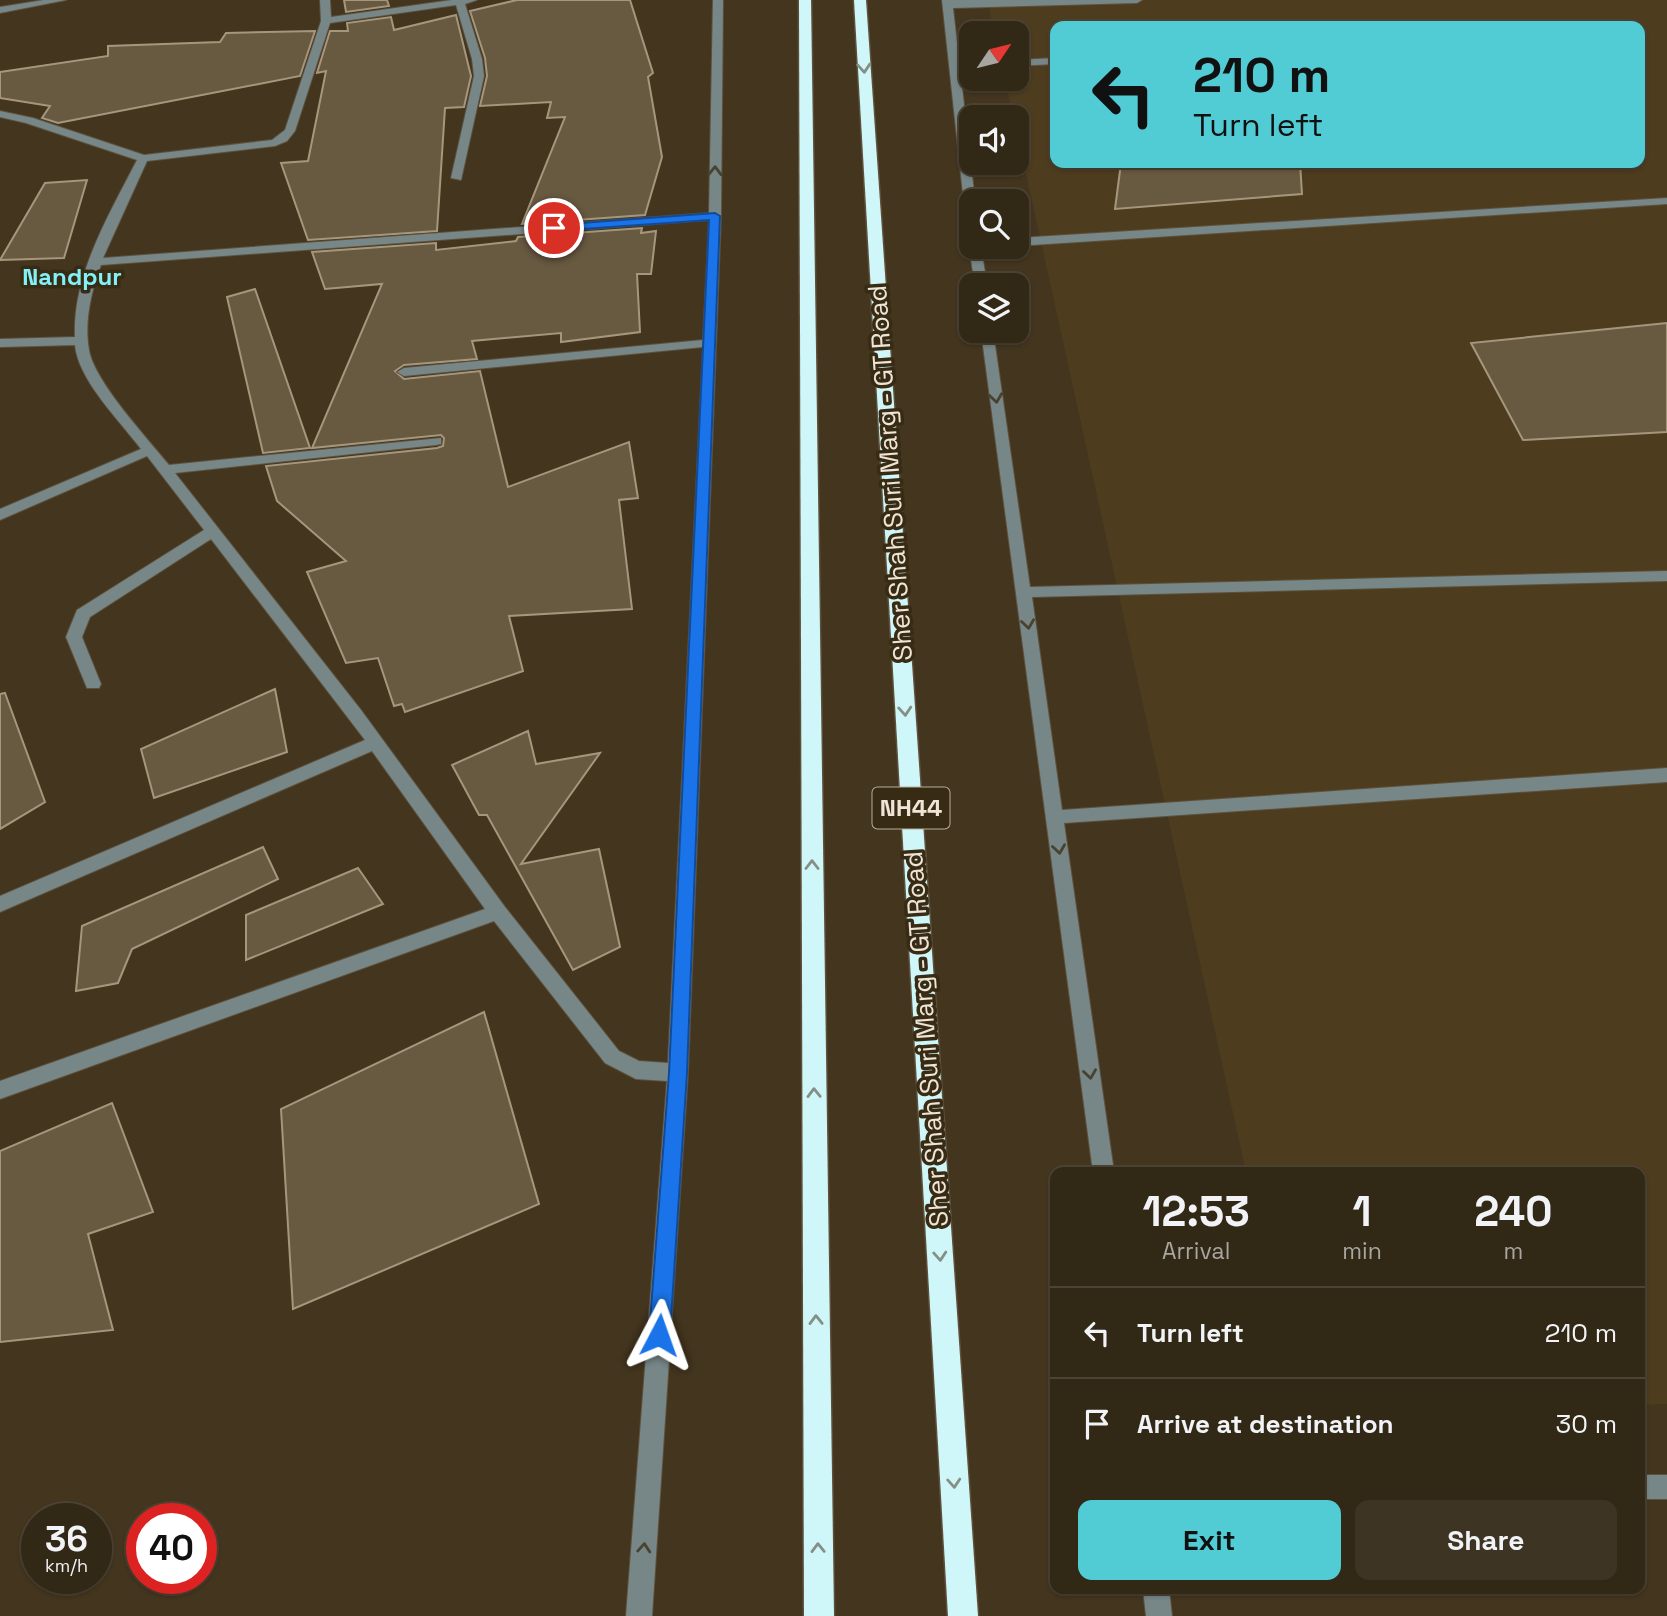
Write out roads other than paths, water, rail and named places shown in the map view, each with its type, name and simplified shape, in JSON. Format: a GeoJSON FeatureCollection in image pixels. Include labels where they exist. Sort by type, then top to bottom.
{"type":"FeatureCollection","features":[{"type":"Feature","properties":{"kind":"highway"},"geometry":{"type":"LineString","coordinates":[[806,0],[819,1616]]}},
{"type":"Feature","properties":{"kind":"highway","name":"Sher Shah Suri Marg - GT Road"},"geometry":{"type":"LineString","coordinates":[[860,0],[963,1616]]}},
{"type":"Feature","properties":{"kind":"street"},"geometry":{"type":"LineString","coordinates":[[0,10],[61,0]]}},
{"type":"Feature","properties":{"kind":"street"},"geometry":{"type":"LineString","coordinates":[[0,114],[29,120],[143,158],[266,144],[284,139],[290,131],[327,21],[325,0]]}},
{"type":"Feature","properties":{"kind":"street"},"geometry":{"type":"LineString","coordinates":[[327,21],[472,0]]}},
{"type":"Feature","properties":{"kind":"street"},"geometry":{"type":"LineString","coordinates":[[639,1616],[678,1073],[715,216],[718,0]]}},
{"type":"Feature","properties":{"kind":"street"},"geometry":{"type":"LineString","coordinates":[[969,189],[959,65],[947,2],[1137,0]]}},
{"type":"Feature","properties":{"kind":"street"},"geometry":{"type":"LineString","coordinates":[[457,177],[479,76],[460,2]]}},
{"type":"Feature","properties":{"kind":"street"},"geometry":{"type":"LineString","coordinates":[[1029,62],[1050,61]]}},
{"type":"Feature","properties":{"kind":"street"},"geometry":{"type":"LineString","coordinates":[[143,158],[105,237],[84,302],[81,341],[86,364],[95,380],[376,742],[498,912],[612,1057],[636,1070],[678,1073]]}},
{"type":"Feature","properties":{"kind":"street"},"geometry":{"type":"LineString","coordinates":[[1029,241],[1667,201]]}},
{"type":"Feature","properties":{"kind":"street"},"geometry":{"type":"LineString","coordinates":[[97,262],[715,216]]}},
{"type":"Feature","properties":{"kind":"street"},"geometry":{"type":"LineString","coordinates":[[0,343],[81,341]]}},
{"type":"Feature","properties":{"kind":"street"},"geometry":{"type":"LineString","coordinates":[[404,372],[709,343]]}},
{"type":"Feature","properties":{"kind":"street"},"geometry":{"type":"LineString","coordinates":[[989,343],[1103,1167]]}},
{"type":"Feature","properties":{"kind":"street"},"geometry":{"type":"LineString","coordinates":[[165,470],[436,441]]}},
{"type":"Feature","properties":{"kind":"street"},"geometry":{"type":"LineString","coordinates":[[0,515],[150,450]]}},
{"type":"Feature","properties":{"kind":"street"},"geometry":{"type":"LineString","coordinates":[[93,684],[74,637],[83,614],[101,600],[213,531]]}},
{"type":"Feature","properties":{"kind":"street"},"geometry":{"type":"LineString","coordinates":[[1023,592],[1667,576]]}},
{"type":"Feature","properties":{"kind":"street"},"geometry":{"type":"LineString","coordinates":[[0,904],[376,742]]}},
{"type":"Feature","properties":{"kind":"street"},"geometry":{"type":"LineString","coordinates":[[1055,817],[1667,775]]}},
{"type":"Feature","properties":{"kind":"street"},"geometry":{"type":"LineString","coordinates":[[0,1090],[498,912]]}},
{"type":"Feature","properties":{"kind":"street"},"geometry":{"type":"LineString","coordinates":[[1645,1488],[1667,1487]]}},
{"type":"Feature","properties":{"kind":"street"},"geometry":{"type":"LineString","coordinates":[[1157,1594],[1159,1616]]}},
{"type":"Feature","properties":{"kind":"district","name":"Nandpur"},"geometry":{"type":"Point","coordinates":[72,277]}}]}
